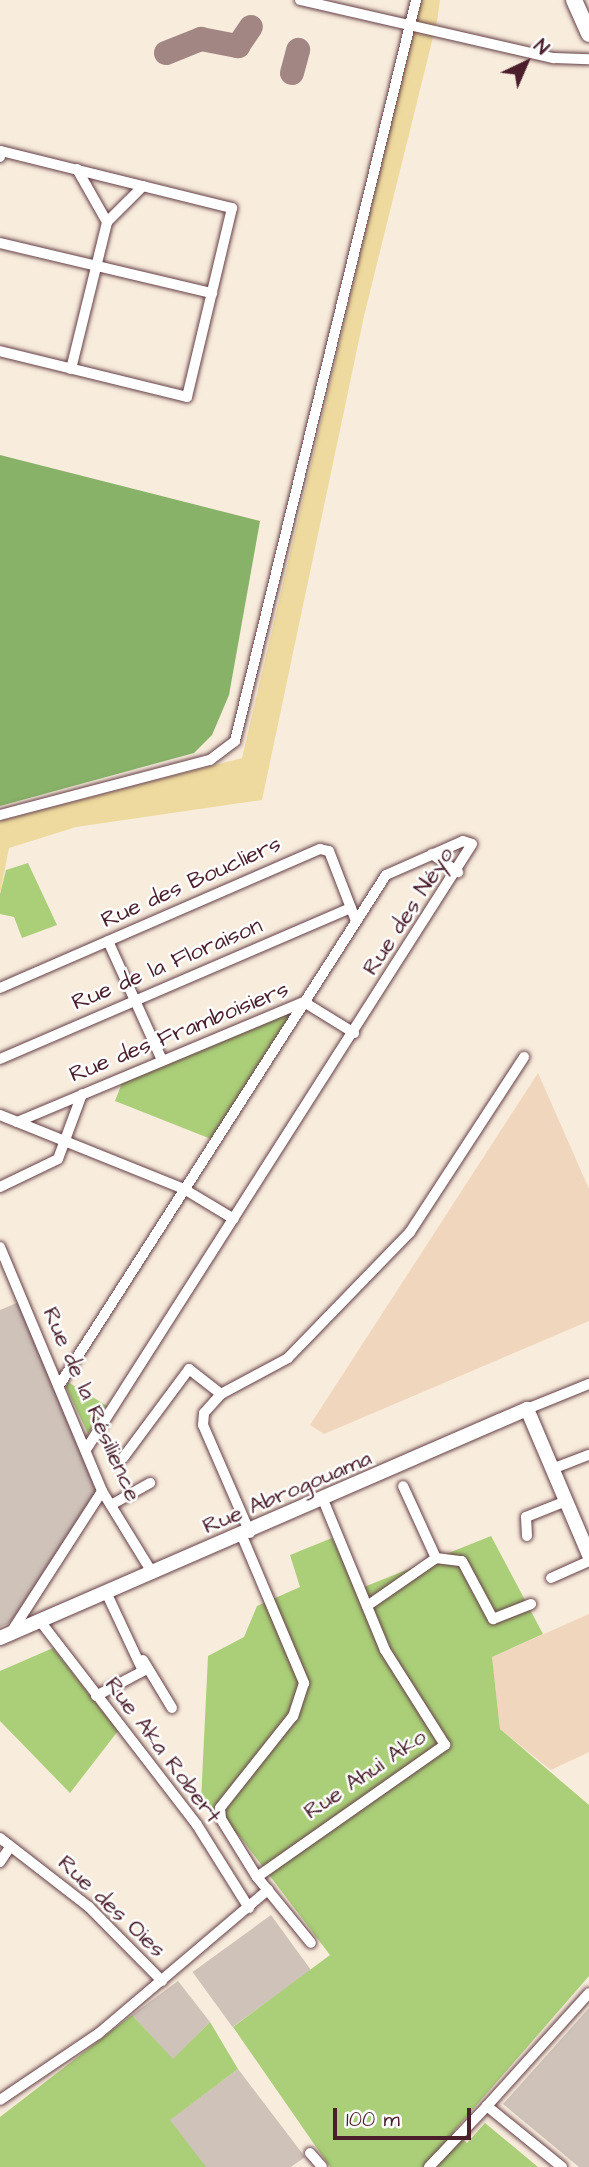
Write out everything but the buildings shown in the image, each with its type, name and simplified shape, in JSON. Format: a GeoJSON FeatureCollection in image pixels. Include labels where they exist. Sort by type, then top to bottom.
{"type":"FeatureCollection","features":[{"type":"Feature","properties":{"kind":"main road"},"geometry":{"type":"LineString","coordinates":[[574,0],[589,34]]}},
{"type":"Feature","properties":{"kind":"street"},"geometry":{"type":"LineString","coordinates":[[300,0],[554,58],[589,59]]}},
{"type":"Feature","properties":{"kind":"street"},"geometry":{"type":"LineString","coordinates":[[0,815],[210,760],[235,741],[416,0]]}},
{"type":"Feature","properties":{"kind":"street"},"geometry":{"type":"LineString","coordinates":[[0,157],[1,151],[233,208],[187,397],[0,351]]}},
{"type":"Feature","properties":{"kind":"street"},"geometry":{"type":"LineString","coordinates":[[77,169],[107,222]]}},
{"type":"Feature","properties":{"kind":"street"},"geometry":{"type":"LineString","coordinates":[[71,369],[107,222],[143,186]]}},
{"type":"Feature","properties":{"kind":"street"},"geometry":{"type":"LineString","coordinates":[[0,243],[212,293]]}},
{"type":"Feature","properties":{"kind":"street","name":"Rue des Néyo"},"geometry":{"type":"LineString","coordinates":[[60,1384],[386,875],[463,841],[472,844],[457,872],[87,1448]]}},
{"type":"Feature","properties":{"kind":"street","name":"Rue des Boucliers"},"geometry":{"type":"LineString","coordinates":[[0,988],[320,849],[329,851],[356,921]]}},
{"type":"Feature","properties":{"kind":"street"},"geometry":{"type":"LineString","coordinates":[[432,854],[457,872]]}},
{"type":"Feature","properties":{"kind":"street","name":"Rue de la Floraison"},"geometry":{"type":"LineString","coordinates":[[0,1059],[351,908]]}},
{"type":"Feature","properties":{"kind":"street"},"geometry":{"type":"LineString","coordinates":[[108,941],[162,1060]]}},
{"type":"Feature","properties":{"kind":"street","name":"Rue des Framboisiers"},"geometry":{"type":"LineString","coordinates":[[17,1122],[304,1002],[354,1033]]}},
{"type":"Feature","properties":{"kind":"street"},"geometry":{"type":"LineString","coordinates":[[311,1943],[257,1877],[220,1808],[293,1716],[304,1683],[202,1424],[221,1394],[288,1358],[410,1231],[524,1057]]}},
{"type":"Feature","properties":{"kind":"street"},"geometry":{"type":"LineString","coordinates":[[0,1187],[52,1165],[82,1094]]}},
{"type":"Feature","properties":{"kind":"street"},"geometry":{"type":"LineString","coordinates":[[0,1115],[184,1189],[234,1219]]}},
{"type":"Feature","properties":{"kind":"street","name":"Rue de la Résilience"},"geometry":{"type":"LineString","coordinates":[[0,1247],[87,1448],[102,1491],[153,1574]]}},
{"type":"Feature","properties":{"kind":"street"},"geometry":{"type":"LineString","coordinates":[[123,1458],[189,1369],[221,1394]]}},
{"type":"Feature","properties":{"kind":"street","name":"Rue Abrogouama"},"geometry":{"type":"LineString","coordinates":[[5,1636],[324,1502],[527,1409],[589,1384]]}},
{"type":"Feature","properties":{"kind":"street"},"geometry":{"type":"LineString","coordinates":[[527,1409],[589,1555]]}},
{"type":"Feature","properties":{"kind":"street"},"geometry":{"type":"LineString","coordinates":[[552,1469],[589,1455]]}},
{"type":"Feature","properties":{"kind":"street"},"geometry":{"type":"LineString","coordinates":[[111,1505],[150,1483]]}},
{"type":"Feature","properties":{"kind":"street"},"geometry":{"type":"LineString","coordinates":[[403,1486],[436,1558]]}},
{"type":"Feature","properties":{"kind":"street"},"geometry":{"type":"LineString","coordinates":[[5,1636],[102,1491]]}},
{"type":"Feature","properties":{"kind":"street"},"geometry":{"type":"LineString","coordinates":[[527,1536],[526,1517],[566,1501]]}},
{"type":"Feature","properties":{"kind":"street","name":"Rue Ahui Ako"},"geometry":{"type":"LineString","coordinates":[[257,1877],[445,1745],[385,1650],[324,1502]]}},
{"type":"Feature","properties":{"kind":"street"},"geometry":{"type":"LineString","coordinates":[[367,1606],[436,1558],[462,1561],[493,1619],[531,1604]]}},
{"type":"Feature","properties":{"kind":"street"},"geometry":{"type":"LineString","coordinates":[[551,1578],[589,1561]]}},
{"type":"Feature","properties":{"kind":"street"},"geometry":{"type":"LineString","coordinates":[[107,1594],[172,1708]]}},
{"type":"Feature","properties":{"kind":"street","name":"Rue Aka Robert"},"geometry":{"type":"LineString","coordinates":[[40,1621],[197,1825],[249,1908]]}},
{"type":"Feature","properties":{"kind":"street"},"geometry":{"type":"LineString","coordinates":[[96,1696],[143,1671],[142,1657]]}},
{"type":"Feature","properties":{"kind":"street","name":"Rue des Oies"},"geometry":{"type":"LineString","coordinates":[[0,1838],[89,1908],[162,1981]]}},
{"type":"Feature","properties":{"kind":"street"},"geometry":{"type":"LineString","coordinates":[[0,1863],[10,1847]]}},
{"type":"Feature","properties":{"kind":"street"},"geometry":{"type":"LineString","coordinates":[[0,2101],[82,2046],[268,1890]]}},
{"type":"Feature","properties":{"kind":"street"},"geometry":{"type":"LineString","coordinates":[[429,2167],[589,1993]]}},
{"type":"Feature","properties":{"kind":"street"},"geometry":{"type":"LineString","coordinates":[[487,2106],[562,2167]]}},
{"type":"Feature","properties":{"kind":"street"},"geometry":{"type":"LineString","coordinates":[[310,2153],[322,2167]]}},
{"type":"Feature","properties":{"kind":"shaded area"},"geometry":{"type":"Polygon","coordinates":[[[538,1073],[589,1189],[589,1321],[324,1434],[310,1425],[538,1073]]]}},
{"type":"Feature","properties":{"kind":"shaded area"},"geometry":{"type":"Polygon","coordinates":[[[19,1302],[98,1488],[11,1622],[0,1627],[0,1310],[19,1302]]]}},
{"type":"Feature","properties":{"kind":"shaded area"},"geometry":{"type":"Polygon","coordinates":[[[589,1614],[589,1752],[551,1770],[500,1729],[492,1657],[589,1614]]]}},
{"type":"Feature","properties":{"kind":"shaded area"},"geometry":{"type":"Polygon","coordinates":[[[271,1915],[311,1970],[232,2027],[193,1972],[271,1915]]]}},
{"type":"Feature","properties":{"kind":"shaded area"},"geometry":{"type":"Polygon","coordinates":[[[178,1981],[210,2022],[173,2060],[132,2015],[178,1981]]]}},
{"type":"Feature","properties":{"kind":"shaded area"},"geometry":{"type":"Polygon","coordinates":[[[589,2008],[589,2167],[579,2167],[503,2104],[589,2008]]]}},
{"type":"Feature","properties":{"kind":"shaded area"},"geometry":{"type":"Polygon","coordinates":[[[238,2069],[305,2157],[291,2167],[178,2167],[152,2133],[238,2069]]]}},
{"type":"Feature","properties":{"kind":"green space"},"geometry":{"type":"Polygon","coordinates":[[[0,455],[260,521],[229,695],[212,735],[194,753],[0,806],[0,455]]]}},
{"type":"Feature","properties":{"kind":"green space"},"geometry":{"type":"Polygon","coordinates":[[[28,863],[57,925],[22,938],[14,917],[0,914],[0,894],[6,870],[28,863]]]}},
{"type":"Feature","properties":{"kind":"green space"},"geometry":{"type":"Polygon","coordinates":[[[296,1008],[211,1139],[115,1101],[122,1083],[296,1008]]]}},
{"type":"Feature","properties":{"kind":"green space"},"geometry":{"type":"Polygon","coordinates":[[[68,1382],[107,1406],[88,1434],[66,1387],[68,1382]]]}},
{"type":"Feature","properties":{"kind":"green space"},"geometry":{"type":"Polygon","coordinates":[[[491,1536],[543,1634],[492,1657],[500,1729],[589,1805],[589,1976],[454,2131],[467,2143],[485,2123],[538,2167],[330,2167],[233,2027],[330,1955],[241,1838],[201,1801],[208,1656],[244,1637],[257,1606],[300,1587],[290,1555],[332,1538],[359,1589],[491,1536]]]}},
{"type":"Feature","properties":{"kind":"green space"},"geometry":{"type":"Polygon","coordinates":[[[53,1648],[118,1731],[70,1793],[0,1721],[0,1671],[53,1648]]]}},
{"type":"Feature","properties":{"kind":"green space"},"geometry":{"type":"Polygon","coordinates":[[[132,2015],[173,2059],[210,2022],[238,2069],[170,2120],[206,2167],[0,2167],[0,2117],[132,2015]]]}},
{"type":"Feature","properties":{"kind":"sand"},"geometry":{"type":"Polygon","coordinates":[[[420,0],[440,0],[437,21],[364,316],[262,800],[76,827],[9,848],[0,894],[0,821],[242,758],[420,0]]]}},
{"type":"Feature","properties":{"kind":"taxiway"},"geometry":{"type":"LineString","coordinates":[[166,53],[201,39],[238,46],[251,27]]}},
{"type":"Feature","properties":{"kind":"taxiway"},"geometry":{"type":"LineString","coordinates":[[292,73],[298,50]]}}]}
